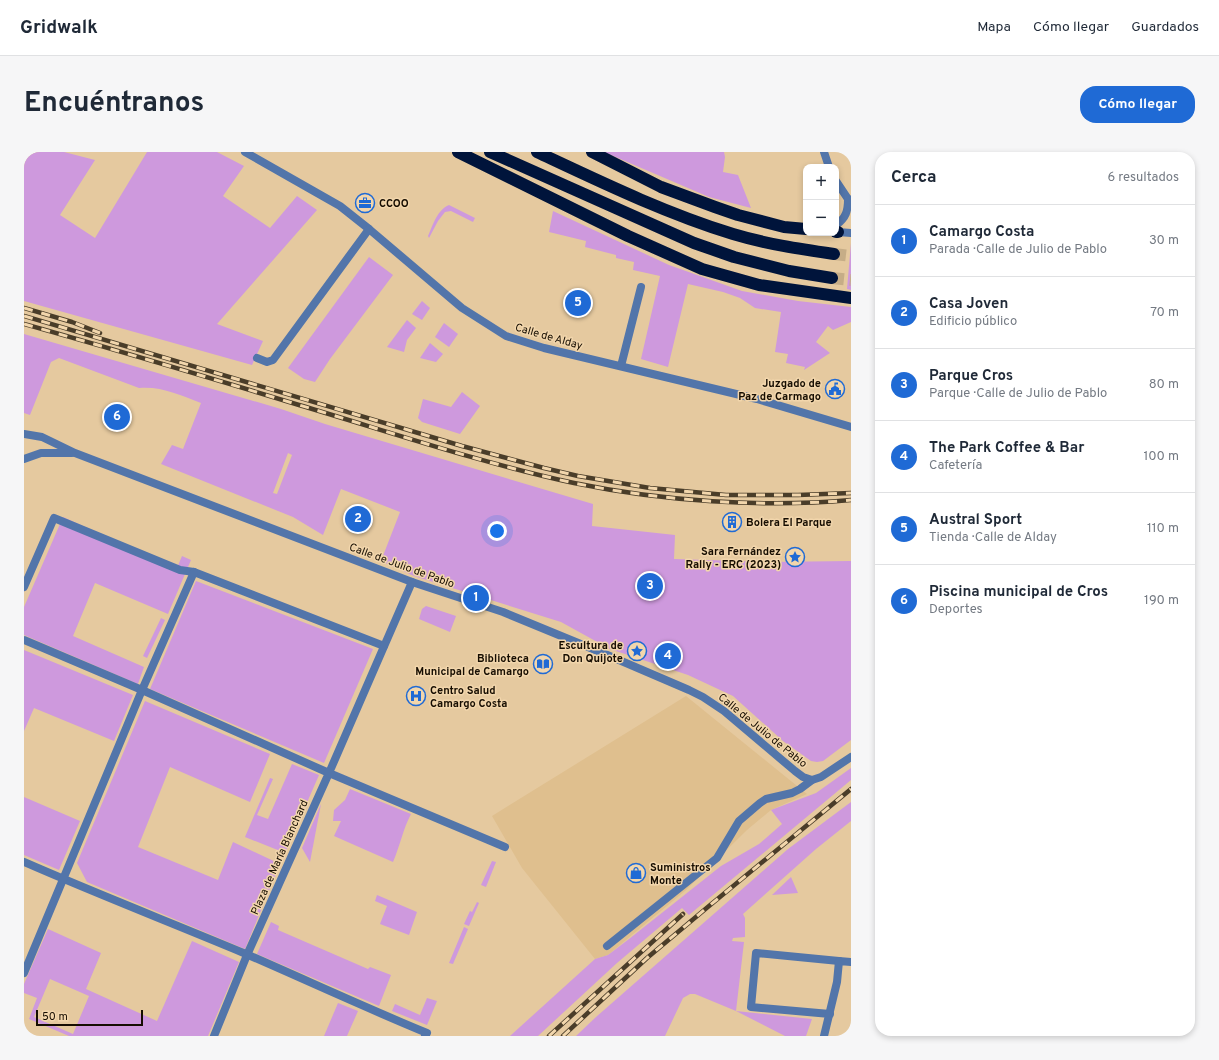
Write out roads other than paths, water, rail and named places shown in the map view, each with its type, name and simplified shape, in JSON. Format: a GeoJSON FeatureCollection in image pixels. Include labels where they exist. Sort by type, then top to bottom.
{"type":"FeatureCollection","features":[{"type":"Feature","properties":{"kind":"highway"},"geometry":{"type":"LineString","coordinates":[[458,152],[628,236],[702,268],[759,285],[851,298]]}},
{"type":"Feature","properties":{"kind":"highway"},"geometry":{"type":"LineString","coordinates":[[490,152],[694,244],[734,258],[789,271],[832,278]]}},
{"type":"Feature","properties":{"kind":"highway"},"geometry":{"type":"LineString","coordinates":[[536,152],[653,206],[700,223],[734,234],[782,246],[834,254]]}},
{"type":"Feature","properties":{"kind":"highway"},"geometry":{"type":"LineString","coordinates":[[592,152],[661,187],[715,207],[738,215],[784,227],[803,229]]}},
{"type":"Feature","properties":{"kind":"street","name":"Calle de Alday"},"geometry":{"type":"LineString","coordinates":[[245,152],[340,206],[462,308],[506,336],[544,348],[757,399],[851,426]]}},
{"type":"Feature","properties":{"kind":"street"},"geometry":{"type":"LineString","coordinates":[[824,152],[828,164]]}},
{"type":"Feature","properties":{"kind":"street"},"geometry":{"type":"LineString","coordinates":[[839,186],[849,201],[846,214],[839,226]]}},
{"type":"Feature","properties":{"kind":"street"},"geometry":{"type":"LineString","coordinates":[[257,358],[267,362],[273,360],[369,229]]}},
{"type":"Feature","properties":{"kind":"street"},"geometry":{"type":"LineString","coordinates":[[839,230],[851,233]]}},
{"type":"Feature","properties":{"kind":"street"},"geometry":{"type":"LineString","coordinates":[[621,366],[641,287]]}},
{"type":"Feature","properties":{"kind":"street","name":"Calle de Julio de Pablo"},"geometry":{"type":"LineString","coordinates":[[24,434],[42,437],[75,453],[412,582],[503,612],[605,654],[703,697],[724,711],[795,771],[803,777],[812,780]]}},
{"type":"Feature","properties":{"kind":"street","name":"Calle de Julio de Pablo"},"geometry":{"type":"LineString","coordinates":[[24,458],[41,453],[75,453]]}},
{"type":"Feature","properties":{"kind":"street"},"geometry":{"type":"LineString","coordinates":[[24,587],[54,518],[180,570],[194,572],[384,646]]}},
{"type":"Feature","properties":{"kind":"street"},"geometry":{"type":"LineString","coordinates":[[24,973],[142,690],[194,572]]}},
{"type":"Feature","properties":{"kind":"street","name":"Plaza de María Blanchard"},"geometry":{"type":"LineString","coordinates":[[214,1036],[247,955],[329,773],[412,582]]}},
{"type":"Feature","properties":{"kind":"street"},"geometry":{"type":"LineString","coordinates":[[24,640],[505,848]]}},
{"type":"Feature","properties":{"kind":"street"},"geometry":{"type":"LineString","coordinates":[[607,946],[717,858],[739,821],[760,803],[766,799],[792,793],[800,789],[812,780],[822,777],[851,757]]}},
{"type":"Feature","properties":{"kind":"street"},"geometry":{"type":"LineString","coordinates":[[24,862],[63,880],[247,955],[427,1033],[426,1036]]}},
{"type":"Feature","properties":{"kind":"street"},"geometry":{"type":"LineString","coordinates":[[830,1014],[751,1007],[756,953],[851,962]]}},
{"type":"Feature","properties":{"kind":"street"},"geometry":{"type":"LineString","coordinates":[[824,1036],[837,982],[840,961]]}},
{"type":"Feature","properties":{"kind":"tunnel"},"geometry":{"type":"LineString","coordinates":[[834,254],[851,256]]}},
{"type":"Feature","properties":{"kind":"tunnel"},"geometry":{"type":"LineString","coordinates":[[832,278],[851,280]]}},
{"type":"Feature","properties":{"kind":"railway"},"geometry":{"type":"LineString","coordinates":[[24,308],[72,322],[100,333]]}},
{"type":"Feature","properties":{"kind":"railway"},"geometry":{"type":"LineString","coordinates":[[24,316],[462,446],[578,476],[650,488],[726,495],[851,493]]}},
{"type":"Feature","properties":{"kind":"railway"},"geometry":{"type":"LineString","coordinates":[[24,324],[196,374],[470,457],[574,483],[642,494],[712,501],[783,503],[851,500]]}},
{"type":"Feature","properties":{"kind":"railway"},"geometry":{"type":"LineString","coordinates":[[563,1036],[647,958],[851,789]]}},
{"type":"Feature","properties":{"kind":"railway"},"geometry":{"type":"LineString","coordinates":[[549,1036],[683,914]]}},
{"type":"Feature","properties":{"kind":"place","name":"CCOO"},"geometry":{"type":"Point","coordinates":[365,203]}},
{"type":"Feature","properties":{"kind":"place","name":"Austral Sport"},"geometry":{"type":"Point","coordinates":[578,303]}},
{"type":"Feature","properties":{"kind":"place","name":"Juzgado de Paz de Carmago"},"geometry":{"type":"Point","coordinates":[835,389]}},
{"type":"Feature","properties":{"kind":"place","name":"Piscina municipal de Cros"},"geometry":{"type":"Point","coordinates":[117,417]}},
{"type":"Feature","properties":{"kind":"place","name":"Casa Joven"},"geometry":{"type":"Point","coordinates":[358,519]}},
{"type":"Feature","properties":{"kind":"place","name":"Bolera El Parque"},"geometry":{"type":"Point","coordinates":[732,522]}},
{"type":"Feature","properties":{"kind":"place","name":"Sara Fernández Rally - ERC (2023)"},"geometry":{"type":"Point","coordinates":[795,557]}},
{"type":"Feature","properties":{"kind":"place","name":"Parque Cros"},"geometry":{"type":"Point","coordinates":[650,586]}},
{"type":"Feature","properties":{"kind":"place","name":"Camargo Costa"},"geometry":{"type":"Point","coordinates":[476,598]}},
{"type":"Feature","properties":{"kind":"place","name":"Escultura de Don Quijote"},"geometry":{"type":"Point","coordinates":[637,651]}},
{"type":"Feature","properties":{"kind":"place","name":"The Park Coffee & Bar"},"geometry":{"type":"Point","coordinates":[668,656]}},
{"type":"Feature","properties":{"kind":"place","name":"Biblioteca Municipal de Camargo"},"geometry":{"type":"Point","coordinates":[543,664]}},
{"type":"Feature","properties":{"kind":"place","name":"Centro Salud Camargo Costa"},"geometry":{"type":"Point","coordinates":[416,696]}},
{"type":"Feature","properties":{"kind":"place","name":"Suministros Monte"},"geometry":{"type":"Point","coordinates":[636,873]}}]}
